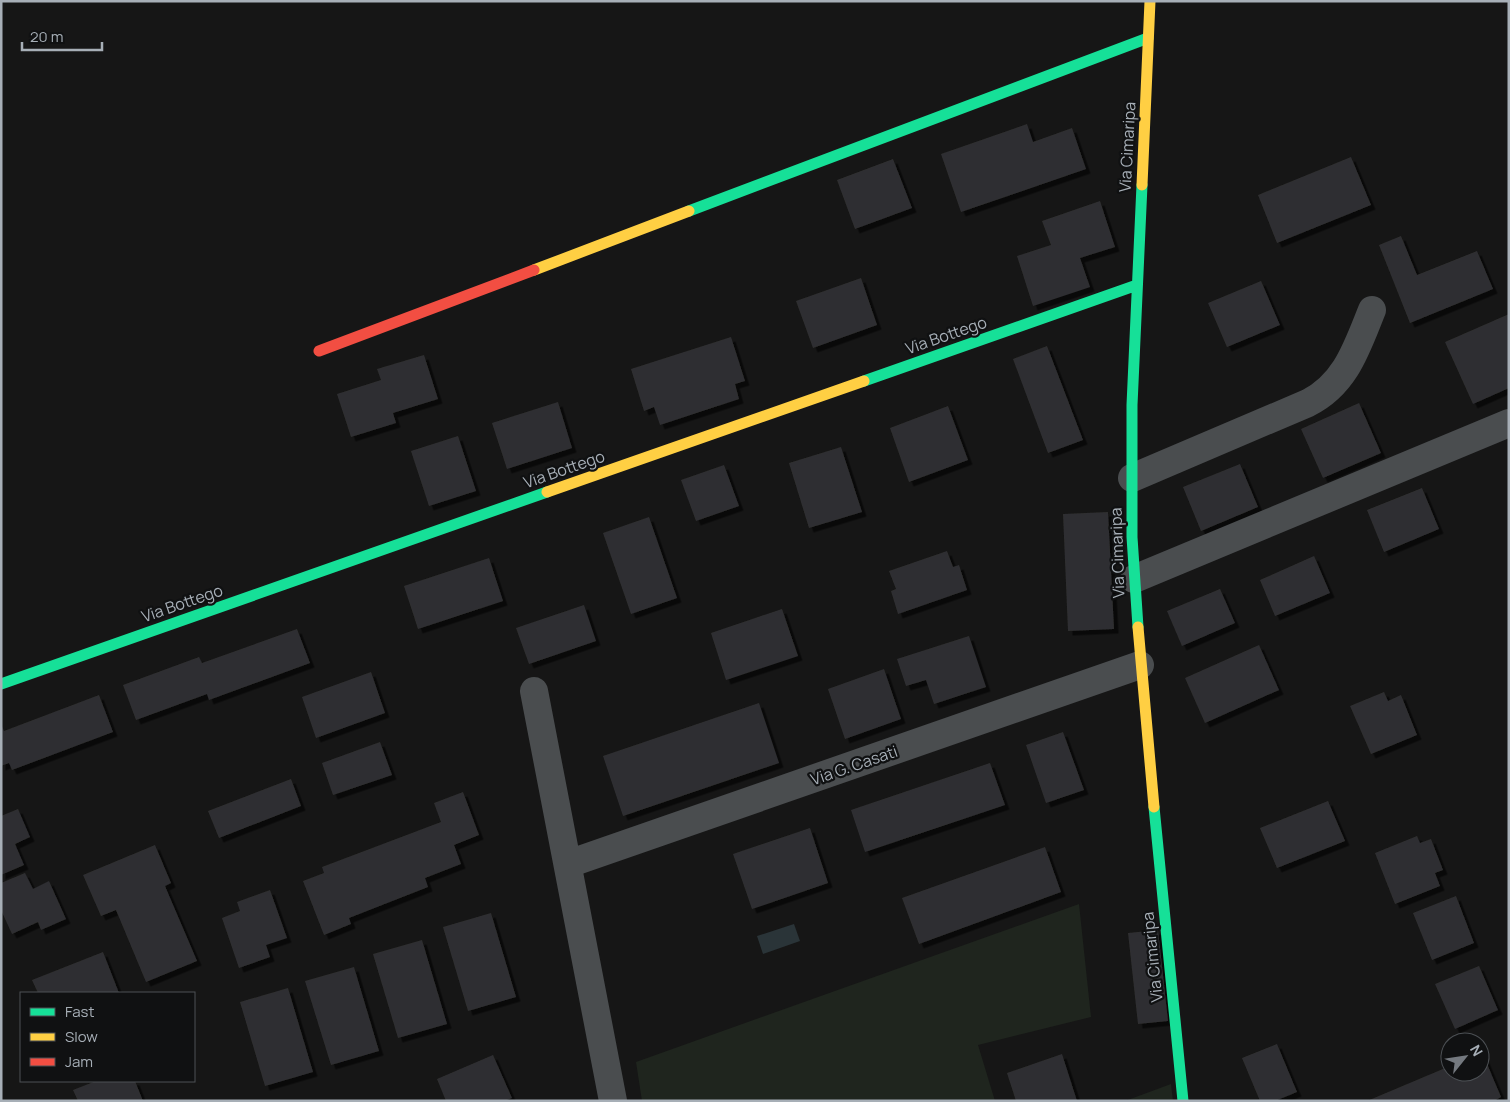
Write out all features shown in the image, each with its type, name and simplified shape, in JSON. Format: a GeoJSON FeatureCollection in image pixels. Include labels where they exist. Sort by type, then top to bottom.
{"type":"FeatureCollection","features":[{"type":"Feature","properties":{"kind":"street","name":"Via Cimaripa"},"geometry":{"type":"LineString","coordinates":[[1150,1],[1137,285],[1132,478],[1134,579],[1140,665],[1183,1101]]}},
{"type":"Feature","properties":{"kind":"street"},"geometry":{"type":"LineString","coordinates":[[319,351],[1148,38]]}},
{"type":"Feature","properties":{"kind":"street","name":"Via Bottego"},"geometry":{"type":"LineString","coordinates":[[1,684],[1137,285]]}},
{"type":"Feature","properties":{"kind":"street"},"geometry":{"type":"LineString","coordinates":[[1132,478],[1308,403],[1322,394],[1336,382],[1347,368],[1372,310]]}},
{"type":"Feature","properties":{"kind":"street"},"geometry":{"type":"LineString","coordinates":[[1134,579],[1509,423]]}},
{"type":"Feature","properties":{"kind":"street","name":"Via G. Casati"},"geometry":{"type":"LineString","coordinates":[[568,864],[1140,665]]}},
{"type":"Feature","properties":{"kind":"street"},"geometry":{"type":"LineString","coordinates":[[534,690],[613,1101]]}},
{"type":"Feature","properties":{"kind":"shaded area"},"geometry":{"type":"Polygon","coordinates":[[[1079,904],[1091,1017],[978,1045],[995,1101],[642,1101],[636,1062],[1079,904]]]}},
{"type":"Feature","properties":{"kind":"shaded area"},"geometry":{"type":"Polygon","coordinates":[[[794,924],[800,941],[763,954],[757,936],[794,924]]]}},
{"type":"Feature","properties":{"kind":"shaded area"},"geometry":{"type":"Polygon","coordinates":[[[1171,1084],[1173,1101],[1125,1101],[1171,1084]]]}},
{"type":"Feature","properties":{"kind":"building"},"geometry":{"type":"Polygon","coordinates":[[[1027,124],[1033,142],[1072,128],[1086,169],[961,212],[941,154],[1027,124]]]}},
{"type":"Feature","properties":{"kind":"building"},"geometry":{"type":"Polygon","coordinates":[[[1351,157],[1371,205],[1277,243],[1258,195],[1351,157]]]}},
{"type":"Feature","properties":{"kind":"building"},"geometry":{"type":"Polygon","coordinates":[[[893,159],[912,208],[855,229],[837,180],[893,159]]]}},
{"type":"Feature","properties":{"kind":"building"},"geometry":{"type":"Polygon","coordinates":[[[1100,201],[1115,247],[1080,258],[1090,287],[1033,306],[1017,256],[1051,245],[1042,221],[1100,201]]]}},
{"type":"Feature","properties":{"kind":"building"},"geometry":{"type":"Polygon","coordinates":[[[1401,236],[1417,275],[1477,251],[1493,289],[1410,323],[1379,245],[1401,236]]]}},
{"type":"Feature","properties":{"kind":"building"},"geometry":{"type":"Polygon","coordinates":[[[861,278],[877,325],[813,348],[796,301],[861,278]]]}},
{"type":"Feature","properties":{"kind":"building"},"geometry":{"type":"Polygon","coordinates":[[[1261,281],[1280,325],[1227,347],[1208,303],[1261,281]]]}},
{"type":"Feature","properties":{"kind":"building"},"geometry":{"type":"Polygon","coordinates":[[[1509,314],[1509,388],[1473,404],[1445,342],[1509,314]]]}},
{"type":"Feature","properties":{"kind":"building"},"geometry":{"type":"Polygon","coordinates":[[[731,337],[745,381],[735,384],[739,399],[660,425],[654,407],[644,411],[631,369],[731,337]]]}},
{"type":"Feature","properties":{"kind":"building"},"geometry":{"type":"Polygon","coordinates":[[[1047,346],[1083,440],[1048,453],[1013,359],[1047,346]]]}},
{"type":"Feature","properties":{"kind":"building"},"geometry":{"type":"Polygon","coordinates":[[[424,355],[438,399],[393,413],[396,423],[351,437],[337,394],[381,380],[377,369],[424,355]]]}},
{"type":"Feature","properties":{"kind":"building"},"geometry":{"type":"Polygon","coordinates":[[[558,402],[572,448],[507,469],[492,423],[558,402]]]}},
{"type":"Feature","properties":{"kind":"building"},"geometry":{"type":"Polygon","coordinates":[[[1359,403],[1381,453],[1323,478],[1301,429],[1359,403]]]}},
{"type":"Feature","properties":{"kind":"building"},"geometry":{"type":"Polygon","coordinates":[[[948,406],[968,460],[909,482],[890,428],[948,406]]]}},
{"type":"Feature","properties":{"kind":"building"},"geometry":{"type":"Polygon","coordinates":[[[458,436],[476,491],[429,506],[411,451],[458,436]]]}},
{"type":"Feature","properties":{"kind":"building"},"geometry":{"type":"Polygon","coordinates":[[[841,447],[862,512],[809,528],[789,463],[841,447]]]}},
{"type":"Feature","properties":{"kind":"building"},"geometry":{"type":"Polygon","coordinates":[[[1240,464],[1258,507],[1201,531],[1183,487],[1240,464]]]}},
{"type":"Feature","properties":{"kind":"building"},"geometry":{"type":"Polygon","coordinates":[[[724,465],[739,506],[696,521],[681,480],[724,465]]]}},
{"type":"Feature","properties":{"kind":"building"},"geometry":{"type":"Polygon","coordinates":[[[1422,488],[1439,529],[1384,552],[1367,510],[1422,488]]]}},
{"type":"Feature","properties":{"kind":"building"},"geometry":{"type":"Polygon","coordinates":[[[1108,512],[1114,629],[1068,631],[1063,514],[1108,512]]]}},
{"type":"Feature","properties":{"kind":"building"},"geometry":{"type":"Polygon","coordinates":[[[649,517],[677,598],[631,614],[603,533],[649,517]]]}},
{"type":"Feature","properties":{"kind":"building"},"geometry":{"type":"Polygon","coordinates":[[[947,551],[953,567],[959,565],[967,590],[898,614],[891,591],[896,589],[889,571],[947,551]]]}},
{"type":"Feature","properties":{"kind":"building"},"geometry":{"type":"Polygon","coordinates":[[[1314,556],[1330,593],[1275,616],[1260,580],[1314,556]]]}},
{"type":"Feature","properties":{"kind":"building"},"geometry":{"type":"Polygon","coordinates":[[[489,558],[503,601],[418,629],[404,586],[489,558]]]}},
{"type":"Feature","properties":{"kind":"building"},"geometry":{"type":"Polygon","coordinates":[[[1220,589],[1235,623],[1182,646],[1167,611],[1220,589]]]}},
{"type":"Feature","properties":{"kind":"building"},"geometry":{"type":"Polygon","coordinates":[[[584,605],[596,641],[529,664],[516,628],[584,605]]]}},
{"type":"Feature","properties":{"kind":"building"},"geometry":{"type":"Polygon","coordinates":[[[782,609],[798,656],[726,680],[711,633],[782,609]]]}},
{"type":"Feature","properties":{"kind":"building"},"geometry":{"type":"Polygon","coordinates":[[[297,629],[310,663],[209,700],[207,694],[136,720],[123,685],[199,657],[202,663],[297,629]]]}},
{"type":"Feature","properties":{"kind":"building"},"geometry":{"type":"Polygon","coordinates":[[[969,636],[986,687],[934,704],[926,680],[906,686],[897,659],[969,636]]]}},
{"type":"Feature","properties":{"kind":"building"},"geometry":{"type":"Polygon","coordinates":[[[1259,645],[1279,690],[1205,723],[1185,678],[1259,645]]]}},
{"type":"Feature","properties":{"kind":"building"},"geometry":{"type":"Polygon","coordinates":[[[884,669],[901,719],[845,739],[828,689],[884,669]]]}},
{"type":"Feature","properties":{"kind":"building"},"geometry":{"type":"Polygon","coordinates":[[[371,672],[385,713],[316,738],[302,697],[371,672]]]}},
{"type":"Feature","properties":{"kind":"building"},"geometry":{"type":"Polygon","coordinates":[[[1384,692],[1388,701],[1401,695],[1417,735],[1371,754],[1350,706],[1384,692]]]}},
{"type":"Feature","properties":{"kind":"building"},"geometry":{"type":"Polygon","coordinates":[[[99,695],[113,732],[12,770],[9,763],[1,766],[1,724],[4,731],[99,695]]]}},
{"type":"Feature","properties":{"kind":"building"},"geometry":{"type":"Polygon","coordinates":[[[759,703],[779,763],[623,816],[603,756],[759,703]]]}},
{"type":"Feature","properties":{"kind":"building"},"geometry":{"type":"Polygon","coordinates":[[[1063,732],[1084,790],[1046,803],[1026,745],[1063,732]]]}},
{"type":"Feature","properties":{"kind":"building"},"geometry":{"type":"Polygon","coordinates":[[[380,742],[392,775],[333,795],[322,763],[380,742]]]}},
{"type":"Feature","properties":{"kind":"building"},"geometry":{"type":"Polygon","coordinates":[[[990,763],[1005,805],[865,852],[851,810],[990,763]]]}},
{"type":"Feature","properties":{"kind":"building"},"geometry":{"type":"Polygon","coordinates":[[[291,779],[301,806],[219,838],[208,811],[291,779]]]}},
{"type":"Feature","properties":{"kind":"building"},"geometry":{"type":"Polygon","coordinates":[[[463,792],[479,835],[454,845],[461,864],[425,878],[428,887],[349,918],[351,924],[324,935],[303,881],[324,873],[322,867],[441,822],[434,803],[463,792]]]}},
{"type":"Feature","properties":{"kind":"building"},"geometry":{"type":"Polygon","coordinates":[[[1328,801],[1345,841],[1277,868],[1260,828],[1328,801]]]}},
{"type":"Feature","properties":{"kind":"building"},"geometry":{"type":"Polygon","coordinates":[[[18,809],[30,837],[15,844],[24,865],[1,875],[1,816],[18,809]]]}},
{"type":"Feature","properties":{"kind":"building"},"geometry":{"type":"Polygon","coordinates":[[[810,828],[828,883],[752,909],[733,854],[810,828]]]}},
{"type":"Feature","properties":{"kind":"building"},"geometry":{"type":"Polygon","coordinates":[[[1417,836],[1420,843],[1431,839],[1443,870],[1435,873],[1440,886],[1395,904],[1375,853],[1417,836]]]}},
{"type":"Feature","properties":{"kind":"building"},"geometry":{"type":"Polygon","coordinates":[[[155,845],[171,883],[165,886],[197,961],[146,982],[116,910],[101,916],[83,875],[155,845]]]}},
{"type":"Feature","properties":{"kind":"building"},"geometry":{"type":"Polygon","coordinates":[[[1045,847],[1061,892],[919,944],[902,898],[1045,847]]]}},
{"type":"Feature","properties":{"kind":"building"},"geometry":{"type":"Polygon","coordinates":[[[25,873],[33,889],[49,881],[66,919],[41,930],[38,922],[12,934],[1,910],[1,883],[25,873]]]}},
{"type":"Feature","properties":{"kind":"building"},"geometry":{"type":"Polygon","coordinates":[[[270,890],[287,938],[266,945],[270,957],[239,968],[222,918],[240,911],[237,902],[270,890]]]}},
{"type":"Feature","properties":{"kind":"building"},"geometry":{"type":"Polygon","coordinates":[[[1456,896],[1474,943],[1432,960],[1413,913],[1456,896]]]}},
{"type":"Feature","properties":{"kind":"building"},"geometry":{"type":"Polygon","coordinates":[[[491,913],[516,997],[468,1011],[443,927],[491,913]]]}},
{"type":"Feature","properties":{"kind":"building"},"geometry":{"type":"Polygon","coordinates":[[[1158,930],[1168,1021],[1138,1024],[1128,933],[1158,930]]]}},
{"type":"Feature","properties":{"kind":"building"},"geometry":{"type":"Polygon","coordinates":[[[422,940],[447,1024],[398,1038],[373,954],[422,940]]]}},
{"type":"Feature","properties":{"kind":"building"},"geometry":{"type":"Polygon","coordinates":[[[103,952],[119,992],[38,992],[32,980],[103,952]]]}},
{"type":"Feature","properties":{"kind":"building"},"geometry":{"type":"Polygon","coordinates":[[[1479,966],[1498,1010],[1455,1029],[1435,984],[1479,966]]]}},
{"type":"Feature","properties":{"kind":"building"},"geometry":{"type":"Polygon","coordinates":[[[354,967],[379,1051],[331,1065],[305,981],[354,967]]]}},
{"type":"Feature","properties":{"kind":"building"},"geometry":{"type":"Polygon","coordinates":[[[288,988],[313,1072],[265,1086],[240,1002],[288,988]]]}},
{"type":"Feature","properties":{"kind":"building"},"geometry":{"type":"Polygon","coordinates":[[[1277,1044],[1297,1092],[1275,1101],[1260,1101],[1242,1058],[1277,1044]]]}},
{"type":"Feature","properties":{"kind":"building"},"geometry":{"type":"Polygon","coordinates":[[[1062,1054],[1077,1101],[1016,1101],[1007,1073],[1062,1054]]]}},
{"type":"Feature","properties":{"kind":"building"},"geometry":{"type":"Polygon","coordinates":[[[493,1055],[512,1098],[504,1101],[446,1101],[437,1079],[493,1055]]]}},
{"type":"Feature","properties":{"kind":"building"},"geometry":{"type":"Polygon","coordinates":[[[1440,1070],[1440,1082],[1490,1082],[1490,1071],[1501,1097],[1494,1101],[1367,1101],[1440,1070]]]}},
{"type":"Feature","properties":{"kind":"building"},"geometry":{"type":"Polygon","coordinates":[[[93,1082],[135,1082],[143,1101],[78,1101],[73,1090],[93,1082]]]}},
{"type":"Feature","properties":{"kind":"traffic: fast"},"geometry":{"type":"LineString","coordinates":[[689,211],[1148,38]]}},
{"type":"Feature","properties":{"kind":"traffic: fast"},"geometry":{"type":"LineString","coordinates":[[1138,627],[1132,537],[1132,405],[1142,185]]}},
{"type":"Feature","properties":{"kind":"traffic: fast"},"geometry":{"type":"LineString","coordinates":[[864,381],[1137,285]]}},
{"type":"Feature","properties":{"kind":"traffic: fast"},"geometry":{"type":"LineString","coordinates":[[1,684],[547,492]]}},
{"type":"Feature","properties":{"kind":"traffic: fast"},"geometry":{"type":"LineString","coordinates":[[1154,807],[1183,1101]]}},
{"type":"Feature","properties":{"kind":"traffic: slow"},"geometry":{"type":"LineString","coordinates":[[1142,185],[1150,1]]}},
{"type":"Feature","properties":{"kind":"traffic: slow"},"geometry":{"type":"LineString","coordinates":[[534,270],[689,211]]}},
{"type":"Feature","properties":{"kind":"traffic: slow"},"geometry":{"type":"LineString","coordinates":[[547,492],[864,381]]}},
{"type":"Feature","properties":{"kind":"traffic: slow"},"geometry":{"type":"LineString","coordinates":[[1138,627],[1154,807]]}},
{"type":"Feature","properties":{"kind":"traffic: jam"},"geometry":{"type":"LineString","coordinates":[[319,351],[534,270]]}}]}
